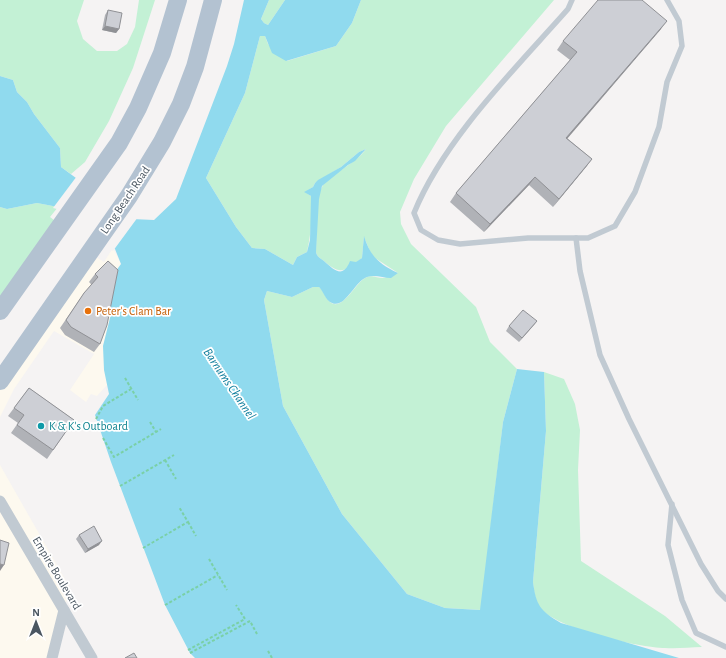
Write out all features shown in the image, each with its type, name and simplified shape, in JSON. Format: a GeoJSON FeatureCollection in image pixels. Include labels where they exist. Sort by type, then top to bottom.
{"type":"FeatureCollection","features":[{"type":"Feature","properties":{"kind":"main road"},"geometry":{"type":"LineString","coordinates":[[0,311],[119,144],[138,108],[162,53],[178,0]]}},
{"type":"Feature","properties":{"kind":"main road","name":"Long Beach Road"},"geometry":{"type":"LineString","coordinates":[[0,381],[130,196],[162,142],[181,104],[195,67],[213,0]]}},
{"type":"Feature","properties":{"kind":"street","name":"Empire Boulevard"},"geometry":{"type":"LineString","coordinates":[[0,501],[92,658]]}},
{"type":"Feature","properties":{"kind":"street"},"geometry":{"type":"LineString","coordinates":[[52,658],[64,610]]}},
{"type":"Feature","properties":{"kind":"lane"},"geometry":{"type":"LineString","coordinates":[[572,0],[568,9],[484,103],[426,187],[414,213],[421,230],[438,240],[460,244],[528,238],[588,238],[615,226],[635,192],[658,127],[666,82],[682,46],[679,21],[667,0]]}},
{"type":"Feature","properties":{"kind":"lane"},"geometry":{"type":"LineString","coordinates":[[576,238],[580,271],[600,355],[629,419],[701,564],[718,591],[726,599]]}},
{"type":"Feature","properties":{"kind":"lane"},"geometry":{"type":"LineString","coordinates":[[672,504],[668,545],[682,600],[696,633],[726,647]]}},
{"type":"Feature","properties":{"kind":"path"},"geometry":{"type":"LineString","coordinates":[[125,378],[138,400]]}},
{"type":"Feature","properties":{"kind":"path"},"geometry":{"type":"LineString","coordinates":[[96,419],[103,406],[131,390]]}},
{"type":"Feature","properties":{"kind":"path"},"geometry":{"type":"LineString","coordinates":[[150,422],[156,432]]}},
{"type":"Feature","properties":{"kind":"path"},"geometry":{"type":"LineString","coordinates":[[103,438],[114,457],[161,429]]}},
{"type":"Feature","properties":{"kind":"path"},"geometry":{"type":"LineString","coordinates":[[120,486],[174,455]]}},
{"type":"Feature","properties":{"kind":"path"},"geometry":{"type":"LineString","coordinates":[[165,460],[176,479]]}},
{"type":"Feature","properties":{"kind":"path"},"geometry":{"type":"LineString","coordinates":[[179,507],[196,536]]}},
{"type":"Feature","properties":{"kind":"path"},"geometry":{"type":"LineString","coordinates":[[143,548],[188,522]]}},
{"type":"Feature","properties":{"kind":"path"},"geometry":{"type":"LineString","coordinates":[[209,559],[227,590]]}},
{"type":"Feature","properties":{"kind":"path"},"geometry":{"type":"LineString","coordinates":[[165,605],[218,575]]}},
{"type":"Feature","properties":{"kind":"path"},"geometry":{"type":"LineString","coordinates":[[236,605],[245,619],[189,652],[250,621],[257,634]]}},
{"type":"Feature","properties":{"kind":"path"},"geometry":{"type":"LineString","coordinates":[[268,650],[272,658]]}},
{"type":"Feature","properties":{"kind":"shaded area"},"geometry":{"type":"Polygon","coordinates":[[[113,248],[121,264],[113,275],[108,309],[112,309],[103,346],[107,385],[97,396],[91,394],[86,402],[70,390],[94,354],[54,331],[14,389],[0,417],[0,367],[96,257],[104,262],[113,248]]]}},
{"type":"Feature","properties":{"kind":"shaded area"},"geometry":{"type":"Polygon","coordinates":[[[0,465],[70,588],[51,658],[0,658],[0,465]]]}},
{"type":"Feature","properties":{"kind":"green space"},"geometry":{"type":"Polygon","coordinates":[[[0,0],[84,0],[77,21],[83,39],[97,51],[117,51],[127,44],[135,27],[139,0],[155,0],[133,68],[109,121],[85,162],[71,174],[61,167],[60,148],[34,114],[27,102],[17,92],[13,80],[0,76],[0,0]]]}},
{"type":"Feature","properties":{"kind":"green space"},"geometry":{"type":"Polygon","coordinates":[[[269,0],[285,0],[268,25],[261,19],[269,0]]]}},
{"type":"Feature","properties":{"kind":"green space"},"geometry":{"type":"Polygon","coordinates":[[[361,0],[554,0],[446,126],[414,179],[400,212],[401,224],[411,244],[476,307],[490,342],[517,369],[503,422],[481,610],[445,608],[407,594],[342,514],[283,406],[264,300],[267,291],[292,297],[313,287],[319,287],[328,300],[335,304],[344,300],[361,281],[367,277],[372,276],[385,278],[398,273],[372,256],[364,237],[362,258],[347,269],[335,269],[319,257],[316,252],[317,209],[322,187],[330,178],[356,159],[366,149],[359,152],[341,167],[315,183],[313,187],[305,192],[311,196],[312,203],[310,238],[307,252],[297,257],[293,265],[265,249],[252,248],[236,227],[206,178],[245,93],[260,36],[265,36],[268,44],[287,61],[336,46],[352,23],[361,0]]]}},
{"type":"Feature","properties":{"kind":"green space"},"geometry":{"type":"Polygon","coordinates":[[[37,203],[58,207],[50,217],[59,224],[0,307],[0,207],[7,209],[37,203]]]}},
{"type":"Feature","properties":{"kind":"green space"},"geometry":{"type":"Polygon","coordinates":[[[544,372],[564,379],[575,404],[580,430],[578,470],[581,561],[665,616],[702,647],[653,647],[618,641],[563,623],[549,615],[538,605],[533,582],[546,431],[544,372]]]}},
{"type":"Feature","properties":{"kind":"water","name":"Barnums Channel"},"geometry":{"type":"Polygon","coordinates":[[[244,0],[269,0],[261,19],[268,25],[285,0],[361,0],[352,23],[336,46],[286,61],[272,53],[265,36],[260,36],[245,93],[206,178],[236,227],[252,248],[265,249],[293,265],[297,257],[307,252],[310,240],[311,196],[304,192],[313,187],[318,180],[341,167],[359,152],[366,149],[355,161],[322,186],[319,199],[316,252],[319,257],[335,270],[344,270],[350,261],[356,262],[362,258],[364,236],[369,249],[376,259],[380,263],[398,273],[391,278],[376,276],[367,277],[358,284],[346,298],[337,304],[328,300],[319,287],[313,287],[292,297],[267,291],[264,300],[283,406],[342,514],[407,594],[445,608],[480,610],[503,422],[517,369],[544,372],[546,431],[533,582],[540,607],[548,615],[561,623],[679,658],[195,658],[190,653],[165,605],[111,462],[95,415],[109,394],[104,370],[103,346],[112,310],[107,308],[113,275],[121,264],[115,249],[58,207],[37,203],[7,209],[0,207],[0,76],[13,80],[17,92],[27,102],[34,114],[60,148],[61,167],[132,219],[154,220],[176,199],[227,66],[234,44],[244,0]]]}},
{"type":"Feature","properties":{"kind":"pier"},"geometry":{"type":"Polygon","coordinates":[[[77,176],[133,217],[138,217],[113,251],[57,209],[53,208],[77,176]]]}},
{"type":"Feature","properties":{"kind":"building"},"geometry":{"type":"Polygon","coordinates":[[[598,0],[642,0],[667,21],[566,138],[592,159],[559,199],[535,177],[490,224],[456,193],[577,52],[563,41],[598,0]]]}},
{"type":"Feature","properties":{"kind":"building"},"geometry":{"type":"Polygon","coordinates":[[[108,10],[122,13],[119,29],[105,26],[108,10]]]}},
{"type":"Feature","properties":{"kind":"building","name":"Peter's Clam Bar"},"geometry":{"type":"Polygon","coordinates":[[[108,261],[118,270],[107,325],[100,344],[71,327],[66,320],[84,293],[98,277],[95,274],[108,261]]]}},
{"type":"Feature","properties":{"kind":"building"},"geometry":{"type":"Polygon","coordinates":[[[523,310],[537,321],[522,338],[509,326],[523,310]]]}},
{"type":"Feature","properties":{"kind":"building","name":"K & K's Outboard"},"geometry":{"type":"Polygon","coordinates":[[[29,388],[74,420],[53,450],[17,425],[24,415],[14,408],[29,388]]]}},
{"type":"Feature","properties":{"kind":"building"},"geometry":{"type":"Polygon","coordinates":[[[94,526],[102,541],[88,549],[79,535],[94,526]]]}},
{"type":"Feature","properties":{"kind":"building"},"geometry":{"type":"Polygon","coordinates":[[[0,540],[9,543],[4,565],[0,564],[0,540]]]}},
{"type":"Feature","properties":{"kind":"building"},"geometry":{"type":"Polygon","coordinates":[[[134,653],[137,658],[125,658],[134,653]]]}},
{"type":"Feature","properties":{"kind":"place","name":"Peter's Clam Bar"},"geometry":{"type":"Point","coordinates":[88,311]}},
{"type":"Feature","properties":{"kind":"place","name":"K & K's Outboard"},"geometry":{"type":"Point","coordinates":[41,426]}}]}
